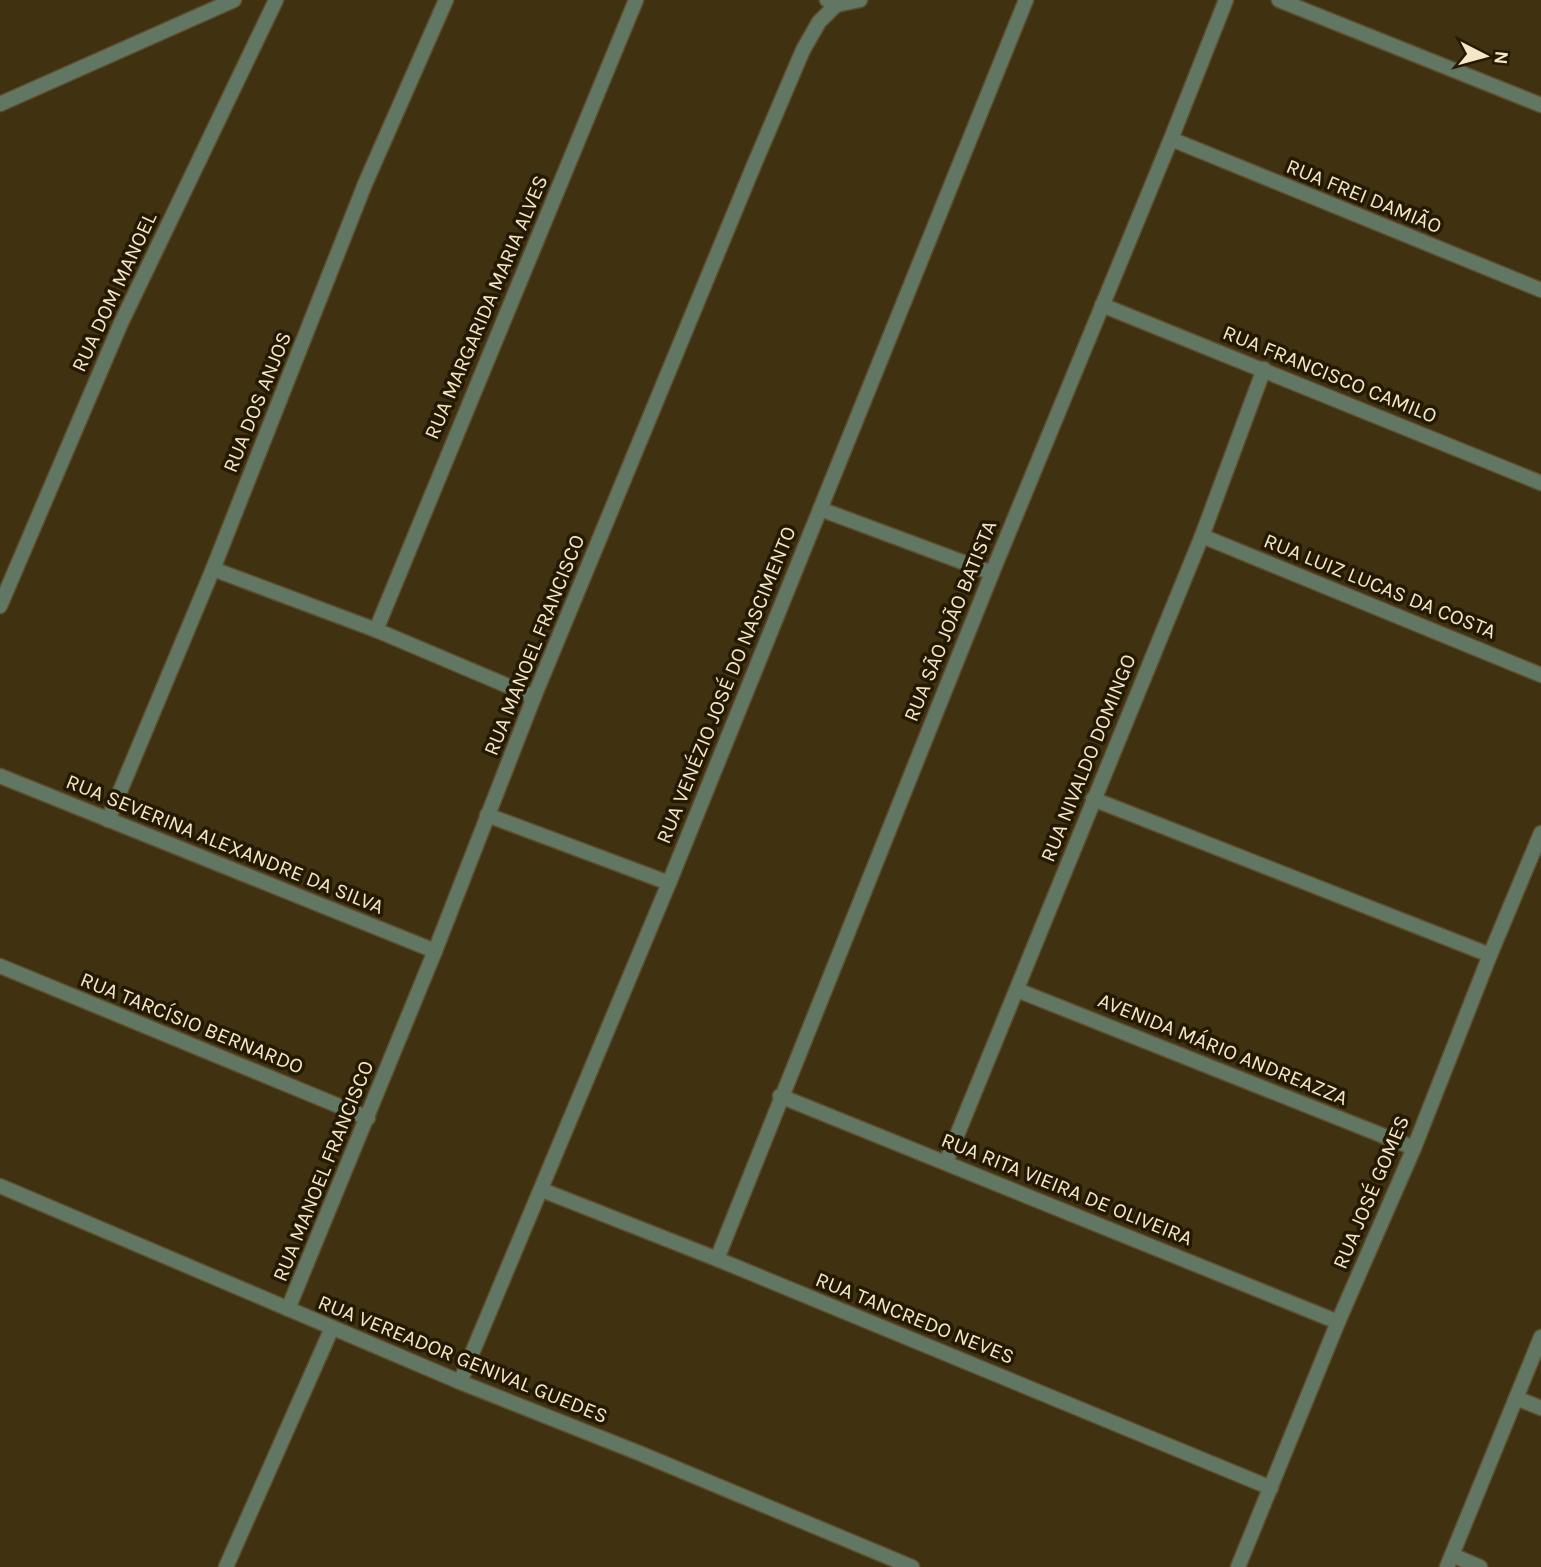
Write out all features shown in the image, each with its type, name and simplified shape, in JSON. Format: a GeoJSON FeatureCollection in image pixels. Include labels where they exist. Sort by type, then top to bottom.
{"type":"FeatureCollection","features":[{"type":"Feature","properties":{"kind":"street"},"geometry":{"type":"LineString","coordinates":[[0,104],[234,0]]}},
{"type":"Feature","properties":{"kind":"street","name":"RUA DOM MANOEL"},"geometry":{"type":"LineString","coordinates":[[0,606],[121,323],[276,0]]}},
{"type":"Feature","properties":{"kind":"street","name":"RUA DOS ANJOS"},"geometry":{"type":"LineString","coordinates":[[108,820],[213,569],[365,184],[446,0]]}},
{"type":"Feature","properties":{"kind":"street","name":"RUA MARGARIDA MARIA ALVES"},"geometry":{"type":"LineString","coordinates":[[376,630],[636,0]]}},
{"type":"Feature","properties":{"kind":"street"},"geometry":{"type":"LineString","coordinates":[[831,3],[860,0]]}},
{"type":"Feature","properties":{"kind":"street","name":"RUA SÃO JOÃO BATISTA"},"geometry":{"type":"LineString","coordinates":[[717,1259],[780,1096],[1226,0]]}},
{"type":"Feature","properties":{"kind":"street"},"geometry":{"type":"LineString","coordinates":[[1279,0],[1541,105]]}},
{"type":"Feature","properties":{"kind":"street","name":"RUA VENÉZIO JOSÉ DO NASCIMENTO"},"geometry":{"type":"LineString","coordinates":[[460,1382],[669,883],[1024,1]]}},
{"type":"Feature","properties":{"kind":"street","name":"RUA MANOEL FRANCISCO"},"geometry":{"type":"LineString","coordinates":[[288,1309],[368,1118],[534,697],[803,50],[831,3]]}},
{"type":"Feature","properties":{"kind":"street","name":"RUA FREI DAMIÃO"},"geometry":{"type":"LineString","coordinates":[[1171,139],[1541,290]]}},
{"type":"Feature","properties":{"kind":"street","name":"RUA FRANCISCO CAMILO"},"geometry":{"type":"LineString","coordinates":[[1102,305],[1541,483]]}},
{"type":"Feature","properties":{"kind":"street","name":"RUA NIVALDO DOMINGO"},"geometry":{"type":"LineString","coordinates":[[946,1162],[1202,536],[1264,369]]}},
{"type":"Feature","properties":{"kind":"street"},"geometry":{"type":"LineString","coordinates":[[820,509],[992,573]]}},
{"type":"Feature","properties":{"kind":"street","name":"RUA LUIZ LUCAS DA COSTA"},"geometry":{"type":"LineString","coordinates":[[1202,536],[1541,675]]}},
{"type":"Feature","properties":{"kind":"street"},"geometry":{"type":"LineString","coordinates":[[213,569],[376,630],[534,697]]}},
{"type":"Feature","properties":{"kind":"street","name":"RUA SEVERINA ALEXANDRE DA SILVA"},"geometry":{"type":"LineString","coordinates":[[0,776],[435,951]]}},
{"type":"Feature","properties":{"kind":"street"},"geometry":{"type":"LineString","coordinates":[[1093,799],[1490,956]]}},
{"type":"Feature","properties":{"kind":"street"},"geometry":{"type":"LineString","coordinates":[[487,815],[669,883]]}},
{"type":"Feature","properties":{"kind":"street","name":"RUA JOSÉ GOMES"},"geometry":{"type":"LineString","coordinates":[[1238,1567],[1338,1322],[1414,1148],[1541,833]]}},
{"type":"Feature","properties":{"kind":"street","name":"RUA TARCÍSIO BERNARDO"},"geometry":{"type":"LineString","coordinates":[[0,966],[368,1118]]}},
{"type":"Feature","properties":{"kind":"street","name":"AVENIDA MÁRIO ANDREAZZA"},"geometry":{"type":"LineString","coordinates":[[1017,990],[1414,1148]]}},
{"type":"Feature","properties":{"kind":"street","name":"RUA RITA VIEIRA DE OLIVEIRA"},"geometry":{"type":"LineString","coordinates":[[780,1096],[1338,1322]]}},
{"type":"Feature","properties":{"kind":"street","name":"RUA VEREADOR GENIVAL GUEDES"},"geometry":{"type":"LineString","coordinates":[[0,1186],[460,1382],[651,1458],[886,1562],[912,1567]]}},
{"type":"Feature","properties":{"kind":"street","name":"RUA TANCREDO NEVES"},"geometry":{"type":"LineString","coordinates":[[541,1190],[717,1259],[1271,1488]]}},
{"type":"Feature","properties":{"kind":"street"},"geometry":{"type":"LineString","coordinates":[[226,1567],[332,1328]]}},
{"type":"Feature","properties":{"kind":"street"},"geometry":{"type":"LineString","coordinates":[[1480,1567],[1450,1561],[1541,1337]]}},
{"type":"Feature","properties":{"kind":"street"},"geometry":{"type":"LineString","coordinates":[[1516,1398],[1541,1408]]}}]}
